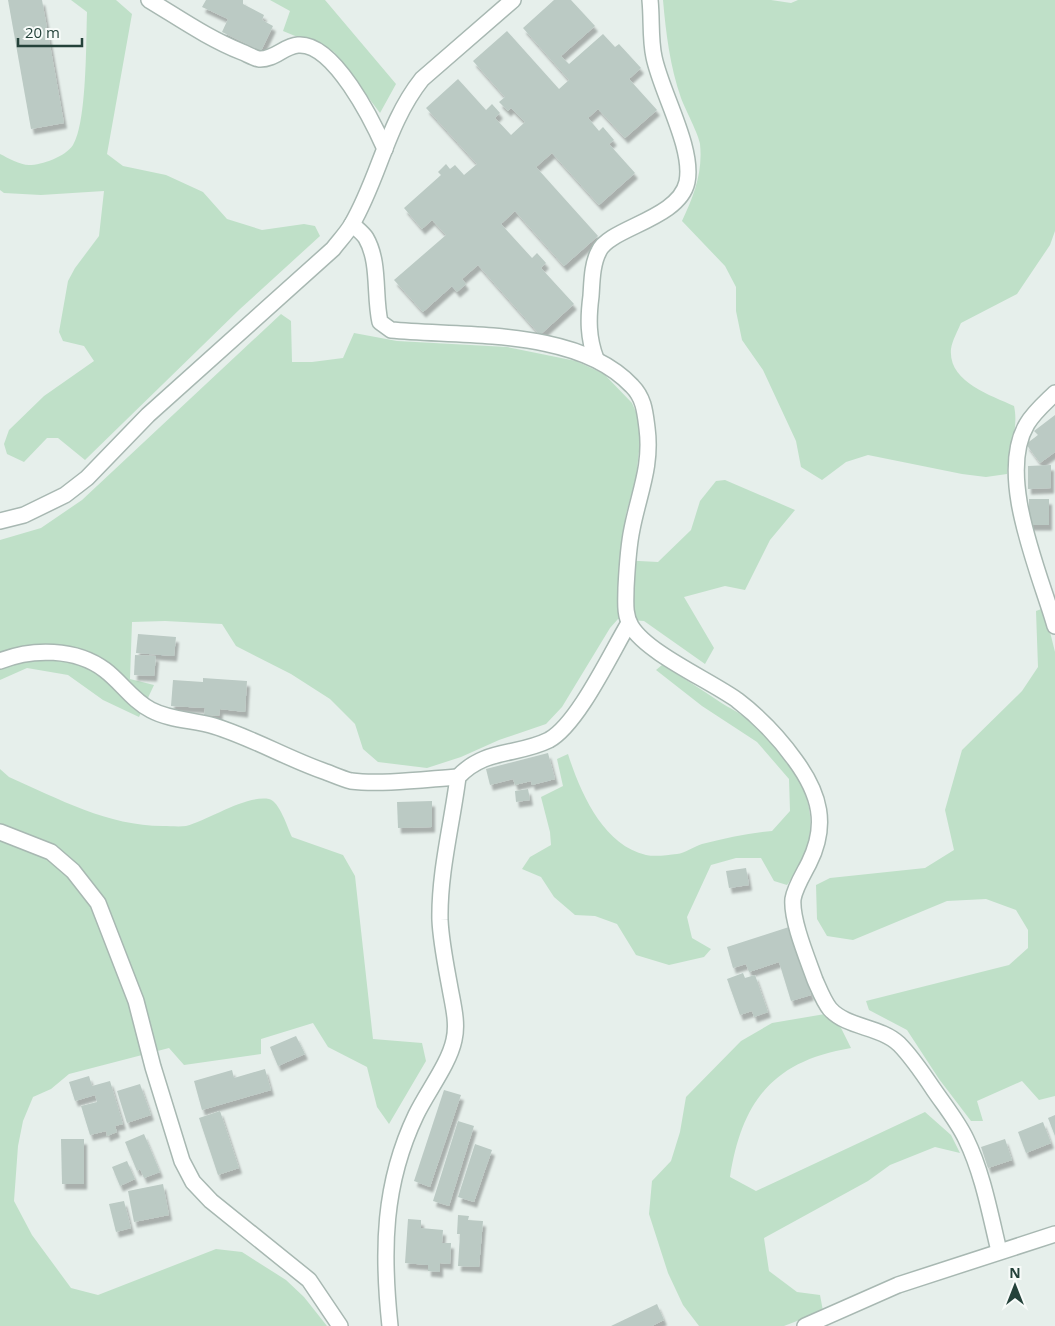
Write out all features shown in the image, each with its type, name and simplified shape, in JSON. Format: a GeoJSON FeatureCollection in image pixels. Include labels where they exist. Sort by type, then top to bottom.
{"type":"FeatureCollection","features":[{"type":"Feature","properties":{"kind":"street"},"geometry":{"type":"LineString","coordinates":[[149,0],[223,44],[259,59],[271,57],[288,47],[300,45],[316,50],[331,61],[365,108],[385,149]]}},
{"type":"Feature","properties":{"kind":"street"},"geometry":{"type":"LineString","coordinates":[[0,521],[24,515],[65,495],[87,478],[148,415],[333,249],[352,224],[400,114],[422,79],[513,0]]}},
{"type":"Feature","properties":{"kind":"street"},"geometry":{"type":"LineString","coordinates":[[596,359],[590,343],[588,319],[593,269],[599,249],[672,204],[683,191],[687,182],[687,163],[683,146],[654,57],[650,0]]}},
{"type":"Feature","properties":{"kind":"street"},"geometry":{"type":"LineString","coordinates":[[352,224],[366,237],[375,265],[376,306],[380,322],[391,330],[532,339],[596,359],[614,369],[635,388],[646,410],[649,440],[646,474],[631,531],[626,609],[629,623],[638,636],[654,648],[737,700],[755,715],[793,758],[806,777],[820,816],[820,832],[814,852],[793,898],[796,920],[816,982],[830,1008],[843,1019],[876,1030],[898,1042],[929,1082],[966,1139],[979,1170],[999,1252]]}},
{"type":"Feature","properties":{"kind":"street"},"geometry":{"type":"LineString","coordinates":[[1055,393],[1026,425],[1019,451],[1016,477],[1024,527],[1055,626]]}},
{"type":"Feature","properties":{"kind":"street"},"geometry":{"type":"LineString","coordinates":[[390,1326],[384,1249],[391,1188],[406,1139],[454,1042],[456,1023],[440,921],[444,868],[458,777],[467,767],[481,758],[548,740],[564,727],[579,709],[629,623]]}},
{"type":"Feature","properties":{"kind":"street"},"geometry":{"type":"LineString","coordinates":[[0,661],[16,655],[34,652],[65,654],[87,660],[104,669],[150,710],[170,717],[213,726],[248,739],[294,761],[351,781],[458,777]]}},
{"type":"Feature","properties":{"kind":"street"},"geometry":{"type":"LineString","coordinates":[[0,832],[51,852],[73,871],[98,903],[136,1001],[153,1067],[182,1161],[193,1182],[212,1201],[310,1280],[340,1326]]}},
{"type":"Feature","properties":{"kind":"street"},"geometry":{"type":"LineString","coordinates":[[805,1326],[898,1285],[1055,1234]]}},
{"type":"Feature","properties":{"kind":"green space"},"geometry":{"type":"Polygon","coordinates":[[[71,0],[116,0],[132,14],[107,154],[123,166],[166,175],[203,192],[227,219],[262,230],[304,224],[315,226],[320,236],[240,309],[85,460],[58,438],[47,438],[24,462],[7,454],[4,444],[9,430],[44,396],[94,361],[84,346],[63,341],[59,332],[68,281],[75,268],[99,236],[104,191],[41,195],[4,193],[0,190],[0,154],[22,164],[40,164],[53,160],[65,153],[73,145],[78,134],[85,81],[87,12],[71,0]]]}},
{"type":"Feature","properties":{"kind":"green space"},"geometry":{"type":"Polygon","coordinates":[[[270,0],[325,0],[396,84],[380,113],[334,52],[283,31],[290,11],[270,0]]]}},
{"type":"Feature","properties":{"kind":"green space"},"geometry":{"type":"Polygon","coordinates":[[[663,0],[771,0],[791,3],[798,0],[1055,0],[1055,231],[1050,245],[1017,294],[961,323],[951,349],[952,360],[956,370],[963,379],[983,392],[1014,406],[1015,431],[1007,474],[986,477],[962,474],[868,455],[846,462],[822,480],[801,467],[796,441],[763,370],[742,340],[736,311],[736,287],[725,266],[682,221],[697,184],[701,154],[700,144],[681,98],[671,62],[663,0]]]}},
{"type":"Feature","properties":{"kind":"green space"},"geometry":{"type":"Polygon","coordinates":[[[281,314],[291,321],[292,362],[312,362],[343,358],[354,333],[397,341],[507,347],[576,361],[604,374],[632,403],[642,426],[636,477],[626,514],[620,560],[658,562],[691,530],[700,501],[716,481],[725,480],[795,510],[770,540],[745,590],[725,586],[684,597],[714,648],[705,664],[644,621],[618,619],[610,628],[562,707],[546,724],[427,768],[378,762],[363,749],[355,724],[330,699],[291,674],[236,646],[222,624],[165,621],[132,622],[130,679],[154,685],[139,717],[103,700],[68,675],[27,668],[0,680],[0,540],[41,528],[82,500],[281,314]]]}},
{"type":"Feature","properties":{"kind":"green space"},"geometry":{"type":"Polygon","coordinates":[[[1044,608],[1055,652],[1055,1096],[1039,1100],[1022,1081],[977,1101],[983,1121],[971,1121],[939,1079],[907,1030],[869,1010],[866,1001],[1009,965],[1028,948],[1028,930],[1016,910],[986,899],[947,901],[853,940],[827,936],[817,919],[816,885],[830,878],[925,868],[954,850],[945,810],[962,750],[1022,691],[1038,667],[1036,611],[1044,608]]]}},
{"type":"Feature","properties":{"kind":"green space"},"geometry":{"type":"Polygon","coordinates":[[[662,665],[742,716],[768,739],[797,776],[806,796],[810,817],[809,839],[802,861],[787,885],[774,881],[761,858],[736,858],[711,865],[687,917],[692,938],[711,949],[704,957],[669,965],[636,955],[617,924],[595,916],[575,915],[554,897],[541,877],[522,869],[530,857],[551,845],[550,832],[541,797],[563,786],[557,759],[568,754],[579,784],[595,815],[617,840],[631,849],[646,855],[677,854],[702,844],[746,834],[772,831],[790,811],[789,779],[757,742],[702,706],[656,670],[662,665]]]}},
{"type":"Feature","properties":{"kind":"green space"},"geometry":{"type":"Polygon","coordinates":[[[0,769],[9,777],[84,810],[143,825],[186,826],[238,804],[259,799],[269,799],[277,805],[292,837],[343,855],[355,876],[373,1039],[422,1043],[426,1061],[389,1124],[377,1107],[367,1067],[328,1047],[313,1023],[261,1039],[261,1054],[184,1065],[169,1048],[69,1074],[51,1089],[33,1097],[23,1121],[18,1146],[14,1201],[32,1235],[71,1288],[98,1295],[216,1249],[242,1252],[286,1280],[304,1297],[327,1326],[0,1326],[0,769]]]}},
{"type":"Feature","properties":{"kind":"green space"},"geometry":{"type":"Polygon","coordinates":[[[825,1014],[841,1028],[851,1048],[824,1054],[801,1063],[782,1074],[766,1089],[753,1106],[743,1127],[735,1150],[730,1177],[756,1191],[925,1112],[951,1135],[960,1153],[935,1147],[890,1165],[868,1181],[764,1238],[769,1271],[797,1292],[820,1295],[823,1311],[784,1326],[699,1326],[683,1305],[668,1273],[649,1214],[652,1181],[671,1161],[680,1132],[686,1097],[741,1041],[772,1023],[825,1014]]]}},
{"type":"Feature","properties":{"kind":"building"},"geometry":{"type":"Polygon","coordinates":[[[8,0],[42,0],[64,123],[31,129],[8,0]]]}},
{"type":"Feature","properties":{"kind":"building"},"geometry":{"type":"Polygon","coordinates":[[[206,0],[243,0],[243,4],[264,15],[262,20],[273,26],[261,51],[222,32],[228,19],[202,7],[206,0]]]}},
{"type":"Feature","properties":{"kind":"building"},"geometry":{"type":"Polygon","coordinates":[[[554,0],[571,0],[595,26],[561,56],[569,64],[603,34],[615,47],[619,44],[641,68],[629,79],[657,110],[625,138],[598,109],[588,118],[599,131],[603,127],[614,140],[609,144],[635,173],[599,205],[552,153],[536,167],[598,236],[564,266],[515,211],[501,224],[532,258],[537,253],[546,263],[541,268],[574,304],[540,335],[478,265],[462,279],[466,284],[457,292],[452,286],[423,312],[394,280],[446,235],[432,220],[422,229],[404,208],[441,175],[438,172],[446,164],[450,169],[455,165],[464,175],[477,164],[426,108],[458,79],[486,110],[492,104],[500,113],[495,118],[511,135],[525,122],[511,108],[508,111],[499,102],[505,97],[473,61],[507,31],[559,89],[569,80],[523,28],[554,0]]]}},
{"type":"Feature","properties":{"kind":"building"},"geometry":{"type":"Polygon","coordinates":[[[1055,415],[1055,452],[1040,463],[1026,444],[1038,435],[1034,431],[1055,415]]]}},
{"type":"Feature","properties":{"kind":"building"},"geometry":{"type":"Polygon","coordinates":[[[1051,465],[1051,488],[1028,489],[1028,466],[1051,465]]]}},
{"type":"Feature","properties":{"kind":"building"},"geometry":{"type":"Polygon","coordinates":[[[1029,499],[1049,499],[1049,525],[1029,525],[1029,499]]]}},
{"type":"Feature","properties":{"kind":"building"},"geometry":{"type":"Polygon","coordinates":[[[138,634],[176,637],[174,656],[136,653],[138,634]]]}},
{"type":"Feature","properties":{"kind":"building"},"geometry":{"type":"Polygon","coordinates":[[[135,655],[156,656],[154,676],[134,675],[135,655]]]}},
{"type":"Feature","properties":{"kind":"building"},"geometry":{"type":"Polygon","coordinates":[[[203,678],[247,681],[245,712],[220,709],[219,716],[204,715],[205,708],[171,706],[173,680],[203,682],[203,678]]]}},
{"type":"Feature","properties":{"kind":"building"},"geometry":{"type":"Polygon","coordinates":[[[548,753],[555,779],[532,785],[531,781],[515,785],[513,779],[490,785],[486,769],[548,753]]]}},
{"type":"Feature","properties":{"kind":"building"},"geometry":{"type":"Polygon","coordinates":[[[528,789],[530,800],[516,802],[515,791],[528,789]]]}},
{"type":"Feature","properties":{"kind":"building"},"geometry":{"type":"Polygon","coordinates":[[[432,801],[432,827],[398,828],[397,802],[432,801]]]}},
{"type":"Feature","properties":{"kind":"building"},"geometry":{"type":"Polygon","coordinates":[[[746,868],[749,885],[729,888],[726,871],[746,868]]]}},
{"type":"Feature","properties":{"kind":"building"},"geometry":{"type":"Polygon","coordinates":[[[789,927],[811,995],[791,1001],[779,962],[749,972],[746,964],[733,968],[727,947],[789,927]]]}},
{"type":"Feature","properties":{"kind":"building"},"geometry":{"type":"Polygon","coordinates":[[[743,973],[745,978],[755,975],[768,1012],[754,1017],[752,1011],[740,1015],[727,979],[743,973]]]}},
{"type":"Feature","properties":{"kind":"building"},"geometry":{"type":"Polygon","coordinates":[[[296,1036],[305,1054],[278,1066],[270,1047],[296,1036]]]}},
{"type":"Feature","properties":{"kind":"building"},"geometry":{"type":"Polygon","coordinates":[[[265,1069],[271,1090],[202,1110],[194,1081],[232,1070],[234,1078],[265,1069]]]}},
{"type":"Feature","properties":{"kind":"building"},"geometry":{"type":"Polygon","coordinates":[[[89,1076],[92,1086],[110,1081],[123,1124],[115,1126],[117,1132],[107,1136],[106,1131],[90,1135],[81,1106],[97,1102],[95,1095],[75,1101],[69,1082],[89,1076]]]}},
{"type":"Feature","properties":{"kind":"building"},"geometry":{"type":"Polygon","coordinates":[[[140,1084],[151,1115],[127,1123],[117,1091],[140,1084]]]}},
{"type":"Feature","properties":{"kind":"building"},"geometry":{"type":"Polygon","coordinates":[[[444,1090],[461,1095],[430,1187],[414,1181],[444,1090]]]}},
{"type":"Feature","properties":{"kind":"building"},"geometry":{"type":"Polygon","coordinates":[[[220,1111],[239,1168],[218,1175],[199,1118],[220,1111]]]}},
{"type":"Feature","properties":{"kind":"building"},"geometry":{"type":"Polygon","coordinates":[[[1055,1115],[1055,1136],[1048,1118],[1055,1115]]]}},
{"type":"Feature","properties":{"kind":"building"},"geometry":{"type":"Polygon","coordinates":[[[458,1121],[474,1126],[449,1206],[433,1201],[458,1121]]]}},
{"type":"Feature","properties":{"kind":"building"},"geometry":{"type":"Polygon","coordinates":[[[1043,1122],[1051,1143],[1026,1153],[1018,1132],[1043,1122]]]}},
{"type":"Feature","properties":{"kind":"building"},"geometry":{"type":"Polygon","coordinates":[[[144,1134],[160,1172],[144,1178],[140,1169],[137,1171],[125,1142],[144,1134]]]}},
{"type":"Feature","properties":{"kind":"building"},"geometry":{"type":"Polygon","coordinates":[[[61,1139],[84,1139],[84,1184],[62,1184],[61,1139]]]}},
{"type":"Feature","properties":{"kind":"building"},"geometry":{"type":"Polygon","coordinates":[[[1005,1139],[1012,1160],[988,1168],[981,1147],[1005,1139]]]}},
{"type":"Feature","properties":{"kind":"building"},"geometry":{"type":"Polygon","coordinates":[[[475,1144],[492,1150],[474,1202],[458,1197],[475,1144]]]}},
{"type":"Feature","properties":{"kind":"building"},"geometry":{"type":"Polygon","coordinates":[[[127,1161],[135,1179],[120,1186],[112,1167],[127,1161]]]}},
{"type":"Feature","properties":{"kind":"building"},"geometry":{"type":"Polygon","coordinates":[[[163,1184],[169,1215],[134,1222],[128,1191],[163,1184]]]}},
{"type":"Feature","properties":{"kind":"building"},"geometry":{"type":"Polygon","coordinates":[[[124,1201],[131,1228],[116,1232],[109,1204],[124,1201]]]}},
{"type":"Feature","properties":{"kind":"building"},"geometry":{"type":"Polygon","coordinates":[[[458,1215],[469,1216],[468,1220],[483,1221],[479,1267],[458,1266],[460,1234],[457,1234],[458,1215]]]}},
{"type":"Feature","properties":{"kind":"building"},"geometry":{"type":"Polygon","coordinates":[[[408,1219],[421,1220],[421,1228],[443,1230],[442,1243],[451,1243],[450,1264],[440,1263],[440,1272],[428,1271],[428,1265],[405,1263],[408,1219]]]}},
{"type":"Feature","properties":{"kind":"building"},"geometry":{"type":"Polygon","coordinates":[[[657,1304],[664,1320],[652,1326],[611,1326],[657,1304]]]}}]}
